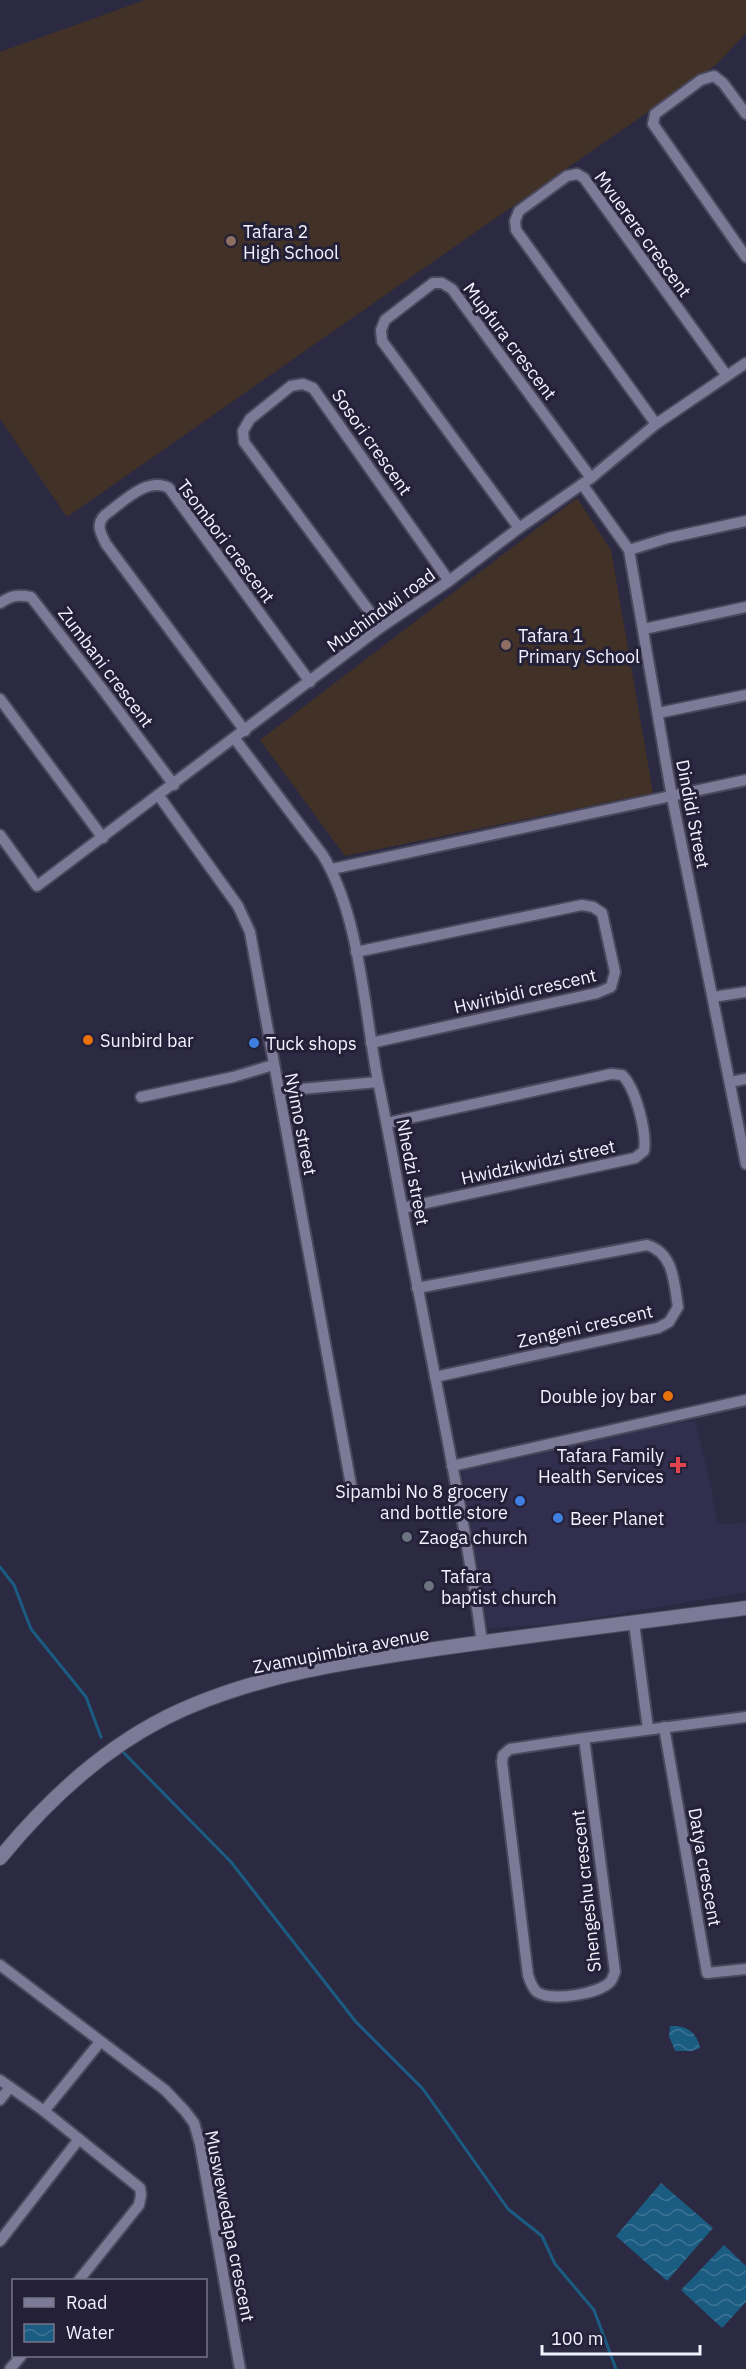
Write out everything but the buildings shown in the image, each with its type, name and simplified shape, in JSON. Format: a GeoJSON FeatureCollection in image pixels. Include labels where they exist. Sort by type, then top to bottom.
{"type":"FeatureCollection","features":[{"type":"Feature","properties":{"kind":"street"},"geometry":{"type":"LineString","coordinates":[[746,114],[723,83],[714,76],[701,80],[655,114],[653,124],[746,257]]}},
{"type":"Feature","properties":{"kind":"street","name":"Mvuerere crescent"},"geometry":{"type":"LineString","coordinates":[[656,424],[516,230],[515,221],[519,211],[567,176],[577,174],[584,178],[727,376]]}},
{"type":"Feature","properties":{"kind":"street","name":"Mupfura crescent"},"geometry":{"type":"LineString","coordinates":[[519,528],[382,341],[381,330],[385,320],[433,283],[442,283],[452,289],[586,481]]}},
{"type":"Feature","properties":{"kind":"street","name":"Muchindwi road"},"geometry":{"type":"LineString","coordinates":[[0,835],[37,886],[104,838],[381,627],[449,581],[586,481],[656,424],[746,363]]}},
{"type":"Feature","properties":{"kind":"street","name":"Sosori crescent"},"geometry":{"type":"LineString","coordinates":[[381,627],[244,442],[243,431],[250,419],[291,386],[303,384],[313,388],[449,581]]}},
{"type":"Feature","properties":{"kind":"street","name":"Dindidi Street"},"geometry":{"type":"LineString","coordinates":[[586,481],[629,550],[672,797],[746,1164]]}},
{"type":"Feature","properties":{"kind":"street","name":"Tsombori crescent"},"geometry":{"type":"LineString","coordinates":[[245,731],[106,544],[99,528],[105,515],[147,486],[162,484],[169,488],[310,682]]}},
{"type":"Feature","properties":{"kind":"street"},"geometry":{"type":"LineString","coordinates":[[629,550],[668,538],[746,521]]}},
{"type":"Feature","properties":{"kind":"street","name":"Zumbani crescent"},"geometry":{"type":"LineString","coordinates":[[0,603],[20,594],[30,597],[36,603],[174,785]]}},
{"type":"Feature","properties":{"kind":"street"},"geometry":{"type":"LineString","coordinates":[[644,629],[746,607]]}},
{"type":"Feature","properties":{"kind":"street"},"geometry":{"type":"LineString","coordinates":[[658,713],[746,695]]}},
{"type":"Feature","properties":{"kind":"street"},"geometry":{"type":"LineString","coordinates":[[0,699],[104,838]]}},
{"type":"Feature","properties":{"kind":"street","name":"Nhedzi street"},"geometry":{"type":"LineString","coordinates":[[235,739],[332,870],[343,896],[356,952],[378,1082],[452,1466],[482,1642]]}},
{"type":"Feature","properties":{"kind":"street"},"geometry":{"type":"LineString","coordinates":[[332,870],[746,780]]}},
{"type":"Feature","properties":{"kind":"street","name":"Nyimo street"},"geometry":{"type":"LineString","coordinates":[[159,796],[245,918],[250,932],[351,1485]]}},
{"type":"Feature","properties":{"kind":"street","name":"Hwiribidi crescent"},"geometry":{"type":"LineString","coordinates":[[356,952],[582,905],[593,907],[602,913],[615,972],[611,987],[597,993],[371,1043]]}},
{"type":"Feature","properties":{"kind":"street"},"geometry":{"type":"LineString","coordinates":[[713,997],[746,992]]}},
{"type":"Feature","properties":{"kind":"street"},"geometry":{"type":"LineString","coordinates":[[141,1097],[233,1077],[273,1065]]}},
{"type":"Feature","properties":{"kind":"street","name":"Hwidzikwidzi street"},"geometry":{"type":"LineString","coordinates":[[387,1123],[610,1074],[622,1075],[630,1082],[646,1139],[644,1151],[635,1158],[403,1208]]}},
{"type":"Feature","properties":{"kind":"street"},"geometry":{"type":"LineString","coordinates":[[730,1082],[746,1079]]}},
{"type":"Feature","properties":{"kind":"street"},"geometry":{"type":"LineString","coordinates":[[279,1091],[378,1082]]}},
{"type":"Feature","properties":{"kind":"street","name":"Zengeni crescent"},"geometry":{"type":"LineString","coordinates":[[417,1288],[647,1245],[657,1248],[671,1267],[678,1307],[669,1322],[658,1328],[435,1377]]}},
{"type":"Feature","properties":{"kind":"street"},"geometry":{"type":"LineString","coordinates":[[452,1466],[746,1401]]}},
{"type":"Feature","properties":{"kind":"street","name":"Zvamupimbira avenue"},"geometry":{"type":"LineString","coordinates":[[0,1858],[16,1839],[95,1763],[128,1739],[165,1718],[211,1698],[277,1678],[386,1656],[746,1608]]}},
{"type":"Feature","properties":{"kind":"street"},"geometry":{"type":"LineString","coordinates":[[634,1623],[648,1730]]}},
{"type":"Feature","properties":{"kind":"street"},"geometry":{"type":"LineString","coordinates":[[584,1738],[746,1717]]}},
{"type":"Feature","properties":{"kind":"street","name":"Datya crescent"},"geometry":{"type":"LineString","coordinates":[[664,1727],[707,1973],[746,1969]]}},
{"type":"Feature","properties":{"kind":"street","name":"Shengeshu crescent"},"geometry":{"type":"LineString","coordinates":[[584,1738],[615,1972],[612,1980],[603,1987],[582,1994],[551,1996],[538,1992],[531,1984],[528,1975],[502,1762],[503,1755],[510,1749],[584,1738]]}},
{"type":"Feature","properties":{"kind":"street","name":"Muswewedapa crescent"},"geometry":{"type":"LineString","coordinates":[[0,1965],[165,2090],[194,2123],[207,2179],[240,2369]]}},
{"type":"Feature","properties":{"kind":"street"},"geometry":{"type":"LineString","coordinates":[[44,2111],[100,2042]]}},
{"type":"Feature","properties":{"kind":"street"},"geometry":{"type":"LineString","coordinates":[[0,2080],[44,2111],[140,2188],[139,2205],[80,2279]]}},
{"type":"Feature","properties":{"kind":"street"},"geometry":{"type":"LineString","coordinates":[[0,2100],[10,2087]]}},
{"type":"Feature","properties":{"kind":"street"},"geometry":{"type":"LineString","coordinates":[[0,2241],[79,2139]]}},
{"type":"Feature","properties":{"kind":"street"},"geometry":{"type":"LineString","coordinates":[[10,2369],[19,2357]]}},
{"type":"Feature","properties":{"kind":"shaded area","name":"Tafara 2 High School"},"geometry":{"type":"Polygon","coordinates":[[[145,0],[746,0],[746,33],[718,63],[67,517],[0,419],[0,52],[145,0]]]}},
{"type":"Feature","properties":{"kind":"shaded area","name":"Tafara 1 Primary School"},"geometry":{"type":"Polygon","coordinates":[[[577,498],[611,550],[653,793],[345,856],[260,740],[577,498]]]}},
{"type":"Feature","properties":{"kind":"shaded area"},"geometry":{"type":"Polygon","coordinates":[[[695,1421],[711,1486],[717,1524],[746,1523],[746,1592],[558,1624],[488,1628],[461,1464],[618,1431],[695,1421]]]}},
{"type":"Feature","properties":{"kind":"water"},"geometry":{"type":"Polygon","coordinates":[[[670,2026],[690,2030],[696,2037],[700,2048],[692,2051],[675,2051],[669,2036],[670,2026]]]}},
{"type":"Feature","properties":{"kind":"water"},"geometry":{"type":"Polygon","coordinates":[[[661,2183],[713,2228],[667,2281],[616,2236],[661,2183]]]}},
{"type":"Feature","properties":{"kind":"water"},"geometry":{"type":"Polygon","coordinates":[[[724,2245],[746,2266],[746,2302],[722,2328],[681,2290],[724,2245]]]}},
{"type":"Feature","properties":{"kind":"waterway"},"geometry":{"type":"LineString","coordinates":[[0,1567],[14,1585],[31,1629],[86,1697],[101,1737]]}},
{"type":"Feature","properties":{"kind":"waterway"},"geometry":{"type":"LineString","coordinates":[[122,1751],[231,1862],[356,2022],[423,2089],[508,2209],[542,2236],[555,2264],[594,2310],[616,2369]]}},
{"type":"Feature","properties":{"kind":"place","name":"Tafara 2 High School"},"geometry":{"type":"Point","coordinates":[231,241]}},
{"type":"Feature","properties":{"kind":"place","name":"Tafara 1 Primary School"},"geometry":{"type":"Point","coordinates":[506,645]}},
{"type":"Feature","properties":{"kind":"place","name":"Sunbird bar"},"geometry":{"type":"Point","coordinates":[88,1040]}},
{"type":"Feature","properties":{"kind":"place","name":"Tuck shops"},"geometry":{"type":"Point","coordinates":[254,1043]}},
{"type":"Feature","properties":{"kind":"place","name":"Double joy bar"},"geometry":{"type":"Point","coordinates":[668,1396]}},
{"type":"Feature","properties":{"kind":"place","name":"Tafara Family Health Services"},"geometry":{"type":"Point","coordinates":[678,1465]}},
{"type":"Feature","properties":{"kind":"place","name":"Sipambi No 8 grocery and bottle store"},"geometry":{"type":"Point","coordinates":[520,1501]}},
{"type":"Feature","properties":{"kind":"place","name":"Beer Planet"},"geometry":{"type":"Point","coordinates":[558,1518]}},
{"type":"Feature","properties":{"kind":"place","name":"Zaoga church"},"geometry":{"type":"Point","coordinates":[407,1537]}},
{"type":"Feature","properties":{"kind":"place","name":"Tafara baptist church"},"geometry":{"type":"Point","coordinates":[429,1586]}}]}
